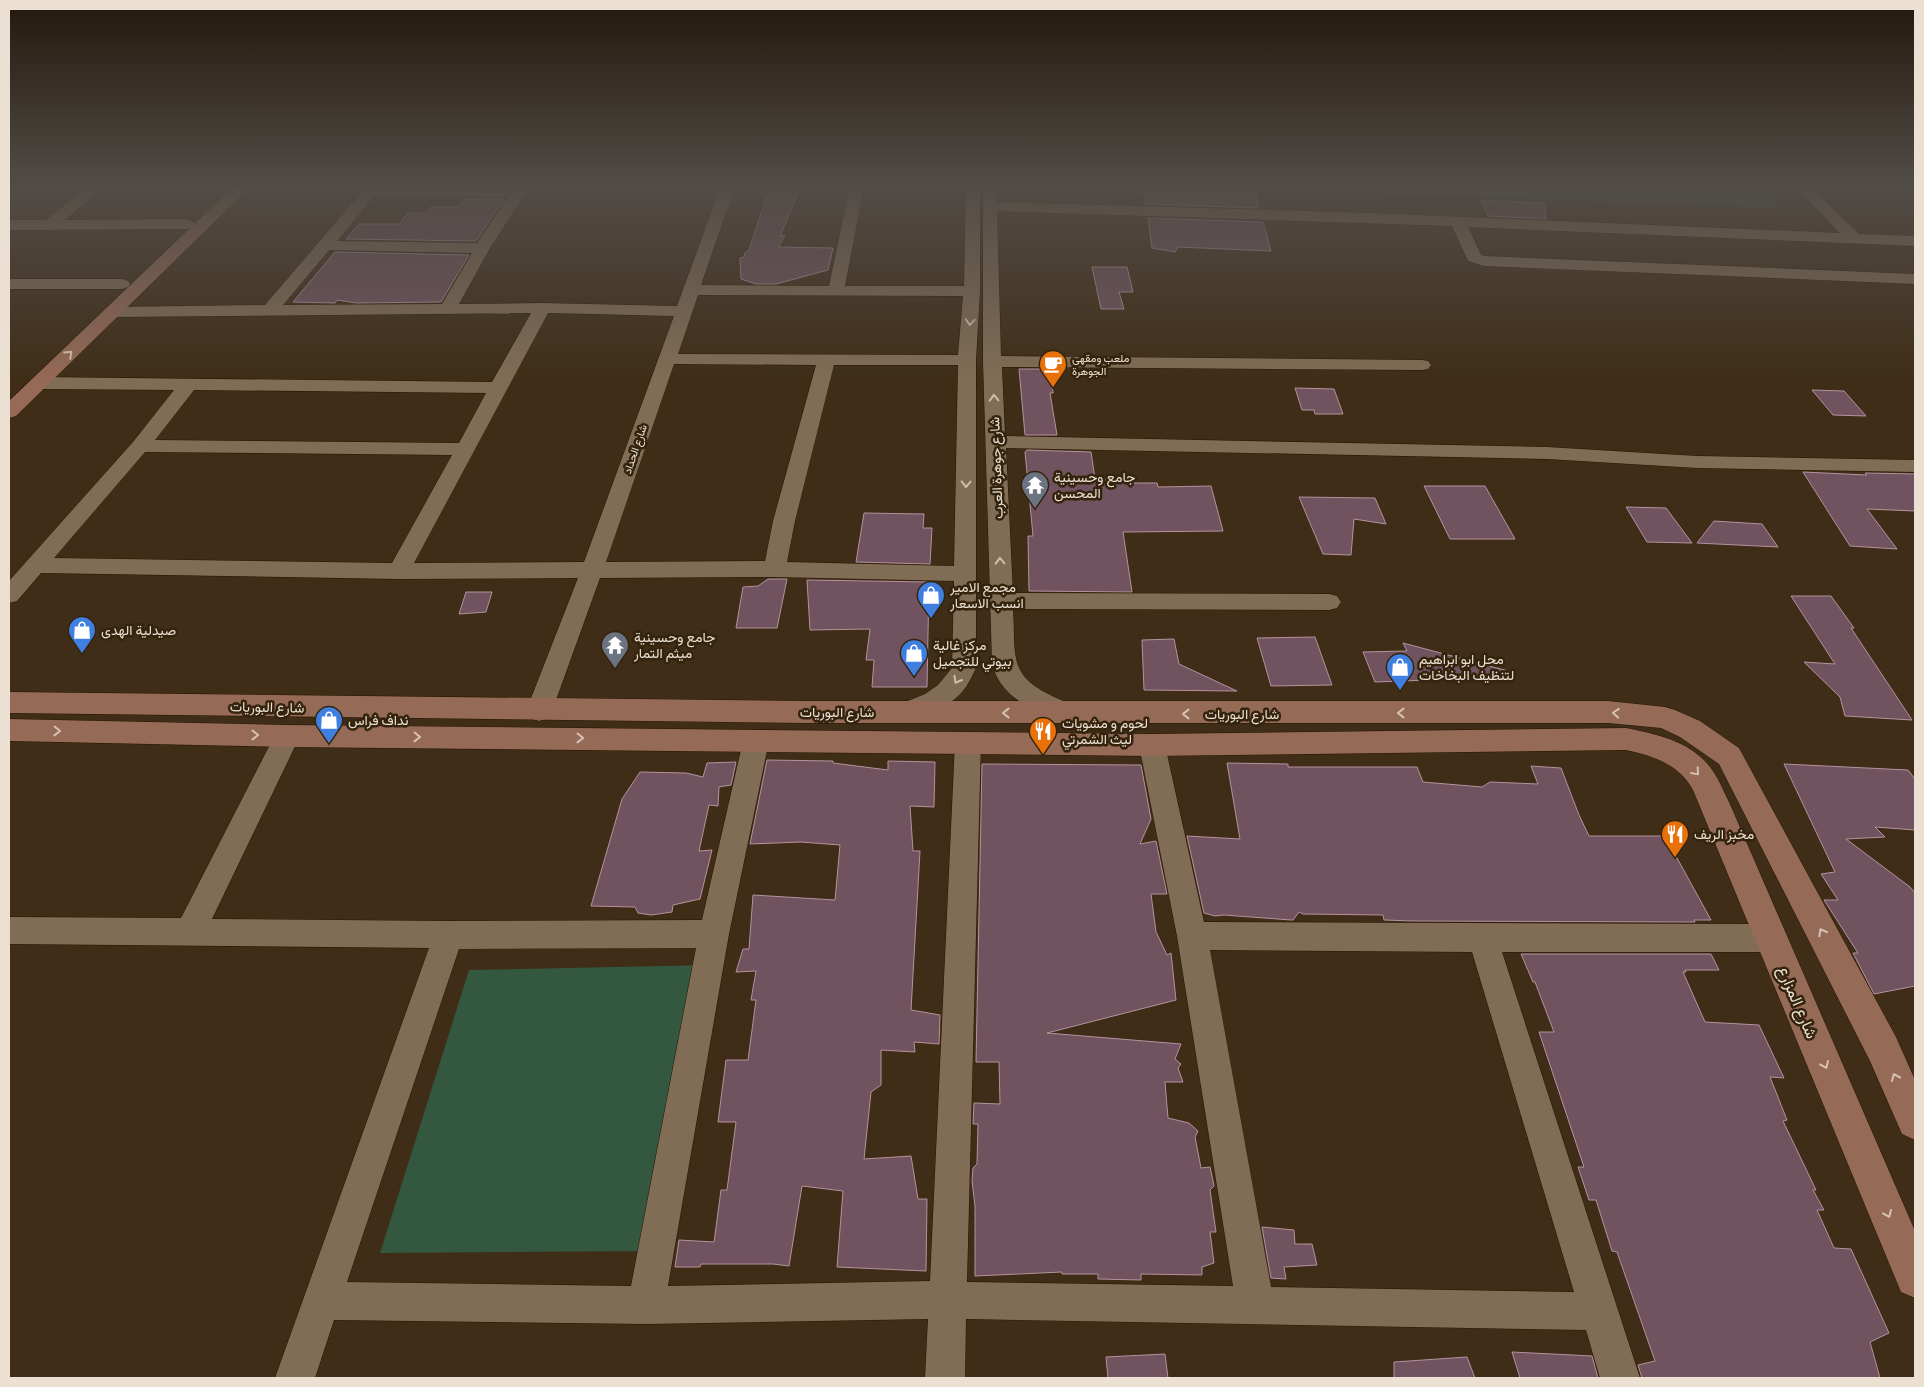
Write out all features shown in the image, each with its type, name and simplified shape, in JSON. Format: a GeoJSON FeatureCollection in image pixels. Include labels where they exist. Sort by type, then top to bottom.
{"type":"FeatureCollection","features":[{"type":"Feature","properties":{"kind":"street"},"geometry":{"type":"LineString","coordinates":[[9,390],[158,251]]}},
{"type":"Feature","properties":{"kind":"street"},"geometry":{"type":"LineString","coordinates":[[9,412],[113,312],[170,251]]}},
{"type":"Feature","properties":{"kind":"street"},"geometry":{"type":"LineString","coordinates":[[270,310],[320,251]]}},
{"type":"Feature","properties":{"kind":"street"},"geometry":{"type":"LineString","coordinates":[[448,308],[480,251]]}},
{"type":"Feature","properties":{"kind":"street","name":"شارع الحداد"},"geometry":{"type":"LineString","coordinates":[[539,711],[591,572],[705,251]]}},
{"type":"Feature","properties":{"kind":"street"},"geometry":{"type":"LineString","coordinates":[[836,290],[844,251]]}},
{"type":"Feature","properties":{"kind":"street","name":"شارع جوهرة العرب"},"geometry":{"type":"LineString","coordinates":[[907,712],[942,697],[957,683],[964,668],[967,360],[972,291],[972,251]]}},
{"type":"Feature","properties":{"kind":"street","name":"شارع جوهرة العرب"},"geometry":{"type":"LineString","coordinates":[[991,251],[992,361],[1001,602],[1006,669],[1014,683],[1046,704],[1070,714]]}},
{"type":"Feature","properties":{"kind":"street"},"geometry":{"type":"LineString","coordinates":[[1471,251],[1474,258],[1484,261],[1915,279]]}},
{"type":"Feature","properties":{"kind":"street"},"geometry":{"type":"LineString","coordinates":[[1827,263],[1840,276]]}},
{"type":"Feature","properties":{"kind":"street"},"geometry":{"type":"LineString","coordinates":[[9,284],[122,284]]}},
{"type":"Feature","properties":{"kind":"street"},"geometry":{"type":"LineString","coordinates":[[691,290],[972,291]]}},
{"type":"Feature","properties":{"kind":"street"},"geometry":{"type":"LineString","coordinates":[[113,312],[448,308],[684,311]]}},
{"type":"Feature","properties":{"kind":"street"},"geometry":{"type":"LineString","coordinates":[[399,571],[542,308]]}},
{"type":"Feature","properties":{"kind":"street"},"geometry":{"type":"LineString","coordinates":[[667,359],[967,360]]}},
{"type":"Feature","properties":{"kind":"street"},"geometry":{"type":"LineString","coordinates":[[775,569],[784,521],[826,360]]}},
{"type":"Feature","properties":{"kind":"street"},"geometry":{"type":"LineString","coordinates":[[992,361],[1422,365]]}},
{"type":"Feature","properties":{"kind":"street"},"geometry":{"type":"LineString","coordinates":[[39,383],[498,388]]}},
{"type":"Feature","properties":{"kind":"street"},"geometry":{"type":"LineString","coordinates":[[9,596],[140,446],[189,384]]}},
{"type":"Feature","properties":{"kind":"street"},"geometry":{"type":"LineString","coordinates":[[995,442],[1547,453],[1698,462],[1915,466]]}},
{"type":"Feature","properties":{"kind":"street"},"geometry":{"type":"LineString","coordinates":[[140,446],[465,449]]}},
{"type":"Feature","properties":{"kind":"street"},"geometry":{"type":"LineString","coordinates":[[35,565],[399,571],[591,572],[775,569],[965,574]]}},
{"type":"Feature","properties":{"kind":"street"},"geometry":{"type":"LineString","coordinates":[[1001,602],[1329,602]]}},
{"type":"Feature","properties":{"kind":"street","name":"شارع البوريات"},"geometry":{"type":"LineString","coordinates":[[9,702],[539,711],[1070,714],[1608,712],[1661,731]]}},
{"type":"Feature","properties":{"kind":"street"},"geometry":{"type":"LineString","coordinates":[[215,734],[230,720],[231,706]]}},
{"type":"Feature","properties":{"kind":"street"},"geometry":{"type":"LineString","coordinates":[[190,932],[287,736],[287,722],[301,708]]}},
{"type":"Feature","properties":{"kind":"street"},"geometry":{"type":"LineString","coordinates":[[1436,713],[1435,720],[1438,728],[1454,742]]}},
{"type":"Feature","properties":{"kind":"street"},"geometry":{"type":"LineString","coordinates":[[1355,714],[1367,718],[1375,727],[1376,736],[1371,743]]}},
{"type":"Feature","properties":{"kind":"street"},"geometry":{"type":"LineString","coordinates":[[1661,731],[1690,729],[1730,756],[1883,1049],[1915,1121]]}},
{"type":"Feature","properties":{"kind":"street","name":"شارع البوريات"},"geometry":{"type":"LineString","coordinates":[[9,730],[287,736],[1152,745],[1626,739],[1661,731]]}},
{"type":"Feature","properties":{"kind":"street","name":"شارع المزارع"},"geometry":{"type":"LineString","coordinates":[[1661,731],[1701,777],[1772,938],[1912,1268]]}},
{"type":"Feature","properties":{"kind":"street"},"geometry":{"type":"LineString","coordinates":[[646,1305],[714,934],[756,741]]}},
{"type":"Feature","properties":{"kind":"street"},"geometry":{"type":"LineString","coordinates":[[945,1378],[968,742]]}},
{"type":"Feature","properties":{"kind":"street"},"geometry":{"type":"LineString","coordinates":[[1152,745],[1192,936],[1255,1304]]}},
{"type":"Feature","properties":{"kind":"street"},"geometry":{"type":"LineString","coordinates":[[9,930],[449,935],[714,934]]}},
{"type":"Feature","properties":{"kind":"street"},"geometry":{"type":"LineString","coordinates":[[295,1378],[449,935]]}},
{"type":"Feature","properties":{"kind":"street"},"geometry":{"type":"LineString","coordinates":[[1192,936],[1772,938]]}},
{"type":"Feature","properties":{"kind":"street"},"geometry":{"type":"LineString","coordinates":[[1483,938],[1620,1378]]}},
{"type":"Feature","properties":{"kind":"street"},"geometry":{"type":"LineString","coordinates":[[323,1301],[646,1305],[947,1300],[1600,1311]]}},
{"type":"Feature","properties":{"kind":"green space"},"geometry":{"type":"Polygon","coordinates":[[[709,965],[654,1251],[380,1253],[469,970],[709,965]]]}},
{"type":"Feature","properties":{"kind":"building"},"geometry":{"type":"Polygon","coordinates":[[[748,251],[832,251],[828,270],[776,284],[756,284],[741,279],[740,258],[744,257],[748,251]]]}},
{"type":"Feature","properties":{"kind":"building"},"geometry":{"type":"Polygon","coordinates":[[[335,252],[469,255],[441,302],[356,303],[337,300],[335,303],[293,302],[335,252]]]}},
{"type":"Feature","properties":{"kind":"building"},"geometry":{"type":"Polygon","coordinates":[[[1092,267],[1127,267],[1133,292],[1119,292],[1124,309],[1101,309],[1092,267]]]}},
{"type":"Feature","properties":{"kind":"building"},"geometry":{"type":"Polygon","coordinates":[[[1019,369],[1050,369],[1053,393],[1050,393],[1057,435],[1025,435],[1019,369]]]}},
{"type":"Feature","properties":{"kind":"building"},"geometry":{"type":"Polygon","coordinates":[[[1295,388],[1334,389],[1343,414],[1315,414],[1314,410],[1302,410],[1295,388]]]}},
{"type":"Feature","properties":{"kind":"building"},"geometry":{"type":"Polygon","coordinates":[[[1812,390],[1844,391],[1866,416],[1833,415],[1812,390]]]}},
{"type":"Feature","properties":{"kind":"building"},"geometry":{"type":"Polygon","coordinates":[[[1027,450],[1091,452],[1095,479],[1128,479],[1131,483],[1157,483],[1158,487],[1211,486],[1223,531],[1123,532],[1132,592],[1029,591],[1028,536],[1033,536],[1025,452],[1027,450]]]}},
{"type":"Feature","properties":{"kind":"building"},"geometry":{"type":"Polygon","coordinates":[[[1803,472],[1867,475],[1865,473],[1915,474],[1915,511],[1867,509],[1897,549],[1850,546],[1803,472]]]}},
{"type":"Feature","properties":{"kind":"building"},"geometry":{"type":"Polygon","coordinates":[[[1424,486],[1485,486],[1515,539],[1450,539],[1424,486]]]}},
{"type":"Feature","properties":{"kind":"building"},"geometry":{"type":"Polygon","coordinates":[[[1299,497],[1375,498],[1386,524],[1354,519],[1351,555],[1323,554],[1299,497]]]}},
{"type":"Feature","properties":{"kind":"building"},"geometry":{"type":"Polygon","coordinates":[[[1626,507],[1666,508],[1692,543],[1647,542],[1626,507]]]}},
{"type":"Feature","properties":{"kind":"building"},"geometry":{"type":"Polygon","coordinates":[[[864,513],[924,514],[923,528],[932,528],[930,564],[856,562],[864,513]]]}},
{"type":"Feature","properties":{"kind":"building"},"geometry":{"type":"Polygon","coordinates":[[[1714,521],[1762,524],[1778,547],[1697,543],[1714,521]]]}},
{"type":"Feature","properties":{"kind":"building"},"geometry":{"type":"Polygon","coordinates":[[[768,579],[787,579],[777,628],[736,628],[743,587],[758,586],[768,579]]]}},
{"type":"Feature","properties":{"kind":"building"},"geometry":{"type":"Polygon","coordinates":[[[807,580],[929,582],[927,687],[872,687],[874,660],[866,660],[870,629],[810,630],[807,580]]]}},
{"type":"Feature","properties":{"kind":"building"},"geometry":{"type":"Polygon","coordinates":[[[466,592],[492,592],[486,612],[459,614],[466,592]]]}},
{"type":"Feature","properties":{"kind":"building"},"geometry":{"type":"Polygon","coordinates":[[[1791,596],[1831,596],[1854,628],[1851,628],[1912,720],[1845,716],[1840,697],[1804,662],[1835,664],[1791,596]]]}},
{"type":"Feature","properties":{"kind":"building"},"geometry":{"type":"Polygon","coordinates":[[[1315,637],[1332,685],[1271,686],[1257,638],[1315,637]]]}},
{"type":"Feature","properties":{"kind":"building"},"geometry":{"type":"Polygon","coordinates":[[[1174,639],[1179,664],[1237,691],[1144,690],[1142,640],[1174,639]]]}},
{"type":"Feature","properties":{"kind":"building"},"geometry":{"type":"Polygon","coordinates":[[[1403,643],[1512,672],[1511,677],[1375,682],[1363,652],[1407,651],[1403,643]]]}},
{"type":"Feature","properties":{"kind":"building"},"geometry":{"type":"Polygon","coordinates":[[[767,760],[833,761],[833,763],[888,770],[888,761],[935,762],[934,807],[910,806],[913,851],[920,851],[911,1010],[940,1015],[939,1044],[914,1042],[915,1052],[881,1050],[881,1085],[871,1092],[864,1159],[911,1156],[918,1199],[927,1199],[926,1271],[837,1267],[843,1191],[802,1186],[789,1266],[773,1264],[701,1264],[700,1267],[675,1267],[679,1240],[714,1242],[721,1190],[727,1190],[736,1122],[718,1122],[726,1060],[748,1060],[756,1000],[751,1000],[756,971],[736,972],[743,949],[749,949],[753,895],[835,900],[840,845],[801,842],[750,844],[767,760]]]}},
{"type":"Feature","properties":{"kind":"building"},"geometry":{"type":"Polygon","coordinates":[[[736,762],[731,785],[719,787],[718,806],[709,805],[699,851],[712,850],[700,899],[673,905],[672,912],[651,915],[638,913],[635,907],[591,906],[622,799],[640,772],[686,773],[703,777],[707,763],[736,762]]]}},
{"type":"Feature","properties":{"kind":"building"},"geometry":{"type":"Polygon","coordinates":[[[1227,763],[1288,764],[1288,767],[1417,767],[1423,782],[1482,787],[1490,782],[1538,784],[1531,766],[1561,768],[1589,836],[1665,836],[1711,920],[1694,920],[1695,922],[1413,921],[1384,920],[1383,915],[1303,914],[1299,912],[1291,920],[1215,916],[1204,913],[1187,836],[1240,839],[1227,763]]]}},
{"type":"Feature","properties":{"kind":"building"},"geometry":{"type":"Polygon","coordinates":[[[982,764],[1141,765],[1151,819],[1140,844],[1156,841],[1167,894],[1151,894],[1156,932],[1167,955],[1171,953],[1176,1000],[1047,1033],[1181,1044],[1175,1059],[1181,1064],[1178,1068],[1183,1082],[1165,1082],[1168,1118],[1189,1123],[1198,1131],[1195,1137],[1201,1168],[1210,1167],[1214,1186],[1210,1190],[1216,1232],[1210,1232],[1214,1263],[1202,1267],[1202,1275],[1141,1274],[1141,1280],[1098,1279],[1098,1274],[1062,1274],[1062,1272],[975,1276],[975,1206],[972,1181],[973,1168],[977,1164],[978,1124],[973,1124],[974,1103],[1000,1104],[999,1062],[976,1062],[982,764]]]}},
{"type":"Feature","properties":{"kind":"building"},"geometry":{"type":"Polygon","coordinates":[[[1784,764],[1908,770],[1915,779],[1915,830],[1875,827],[1885,837],[1846,839],[1910,887],[1915,893],[1915,986],[1874,994],[1853,953],[1858,953],[1824,900],[1838,900],[1821,874],[1835,872],[1784,764]]]}},
{"type":"Feature","properties":{"kind":"building"},"geometry":{"type":"Polygon","coordinates":[[[1521,954],[1711,954],[1719,970],[1685,970],[1686,972],[1683,972],[1705,1022],[1759,1025],[1784,1078],[1770,1077],[1787,1120],[1783,1121],[1816,1190],[1813,1190],[1824,1210],[1817,1210],[1834,1248],[1851,1249],[1889,1333],[1870,1342],[1880,1378],[1642,1378],[1638,1365],[1655,1361],[1617,1252],[1612,1251],[1596,1200],[1589,1200],[1578,1167],[1584,1167],[1539,1032],[1554,1032],[1535,982],[1533,982],[1521,954]]]}},
{"type":"Feature","properties":{"kind":"building"},"geometry":{"type":"Polygon","coordinates":[[[1262,1227],[1294,1230],[1295,1244],[1312,1244],[1317,1265],[1284,1267],[1286,1279],[1271,1278],[1262,1227]]]}},
{"type":"Feature","properties":{"kind":"building"},"geometry":{"type":"Polygon","coordinates":[[[1512,1352],[1592,1356],[1598,1378],[1520,1378],[1512,1352]]]}},
{"type":"Feature","properties":{"kind":"building"},"geometry":{"type":"Polygon","coordinates":[[[1165,1354],[1168,1378],[1108,1378],[1106,1357],[1165,1354]]]}},
{"type":"Feature","properties":{"kind":"building"},"geometry":{"type":"Polygon","coordinates":[[[1467,1357],[1475,1378],[1394,1378],[1394,1362],[1467,1357]]]}},
{"type":"Feature","properties":{"kind":"place","name":"ملعب ومقهى الجوهرة"},"geometry":{"type":"Point","coordinates":[1053,388]}},
{"type":"Feature","properties":{"kind":"place","name":"جامع وحسينية المحسن"},"geometry":{"type":"Point","coordinates":[1035,509]}},
{"type":"Feature","properties":{"kind":"place","name":"مجمع الامير انسب الاسعار"},"geometry":{"type":"Point","coordinates":[931,619]}},
{"type":"Feature","properties":{"kind":"place","name":"صيدلية الهدى"},"geometry":{"type":"Point","coordinates":[82,654]}},
{"type":"Feature","properties":{"kind":"place","name":"جامع وحسينية ميثم التمار"},"geometry":{"type":"Point","coordinates":[615,669]}},
{"type":"Feature","properties":{"kind":"place","name":"مركز غالية بيوتي للتجميل"},"geometry":{"type":"Point","coordinates":[914,677]}},
{"type":"Feature","properties":{"kind":"place","name":"محل ابو ابراهيم لتنظيف البخاخات"},"geometry":{"type":"Point","coordinates":[1400,691]}},
{"type":"Feature","properties":{"kind":"place","name":"نداف فراس"},"geometry":{"type":"Point","coordinates":[329,744]}},
{"type":"Feature","properties":{"kind":"place","name":"لحوم و مشويات ليث الشمرتي"},"geometry":{"type":"Point","coordinates":[1043,755]}},
{"type":"Feature","properties":{"kind":"place","name":"مخبز الريف"},"geometry":{"type":"Point","coordinates":[1675,858]}}]}
